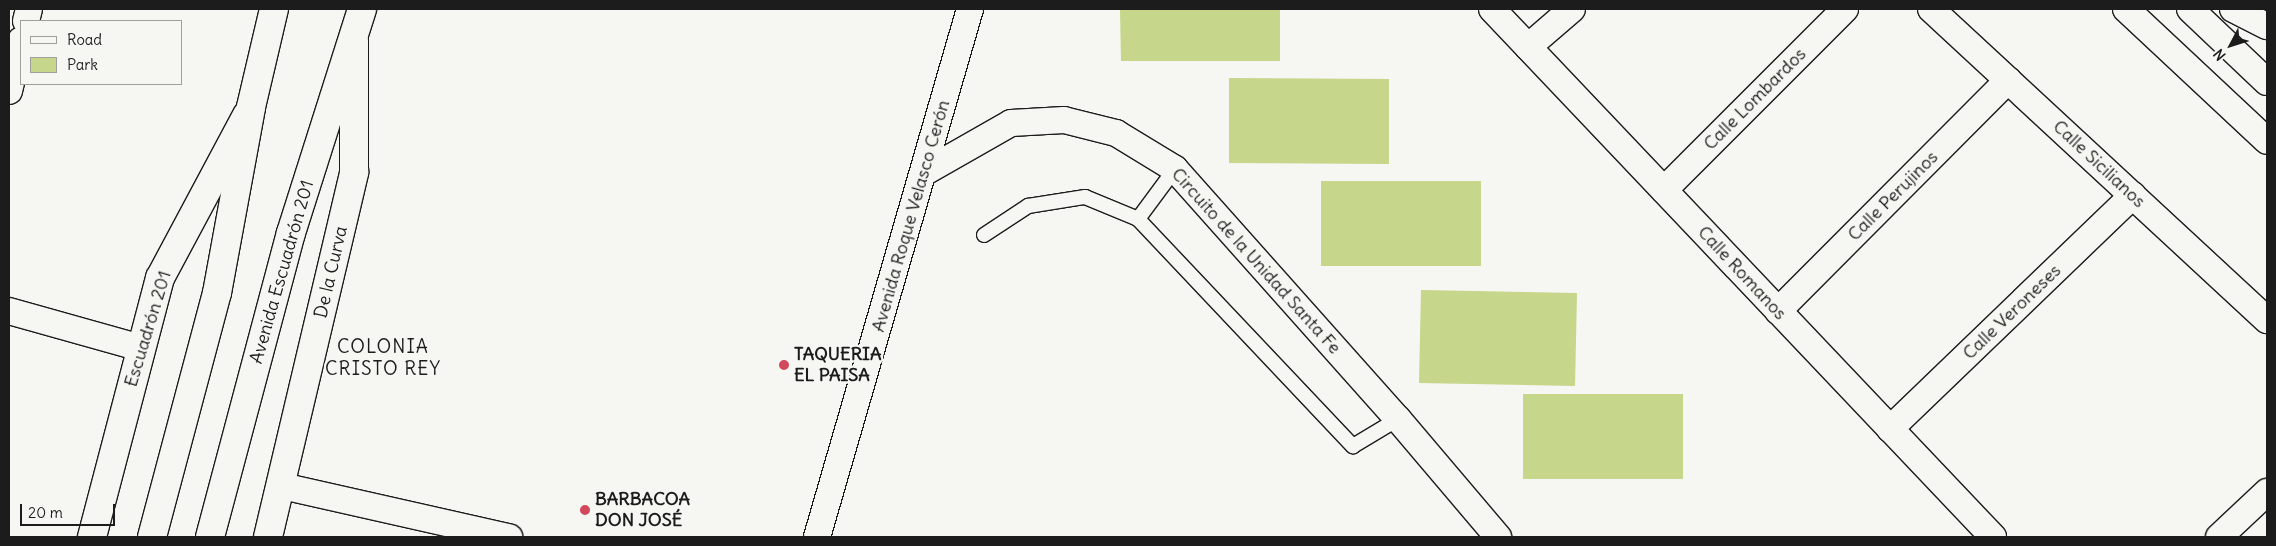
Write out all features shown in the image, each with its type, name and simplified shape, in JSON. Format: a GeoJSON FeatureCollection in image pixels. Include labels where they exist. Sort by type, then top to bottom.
{"type":"FeatureCollection","features":[{"type":"Feature","properties":{"kind":"main road"},"geometry":{"type":"LineString","coordinates":[[152,537],[217,293],[251,107],[274,9]]}},
{"type":"Feature","properties":{"kind":"main road","name":"De la Curva"},"geometry":{"type":"LineString","coordinates":[[268,537],[282,486],[354,172],[358,21]]}},
{"type":"Feature","properties":{"kind":"main road","name":"Avenida Escuadrón 201"},"geometry":{"type":"LineString","coordinates":[[210,537],[291,234],[358,21]]}},
{"type":"Feature","properties":{"kind":"main road","name":"Escuadrón 201"},"geometry":{"type":"LineString","coordinates":[[92,537],[160,278],[251,107]]}},
{"type":"Feature","properties":{"kind":"street","name":"Avenida Roque Velasco Cerón"},"geometry":{"type":"LineString","coordinates":[[817,537],[925,172],[970,9]]}},
{"type":"Feature","properties":{"kind":"street","name":"Calle Romanos"},"geometry":{"type":"LineString","coordinates":[[1492,9],[1993,537]]}},
{"type":"Feature","properties":{"kind":"street"},"geometry":{"type":"LineString","coordinates":[[1528,47],[1572,9]]}},
{"type":"Feature","properties":{"kind":"street","name":"Calle Lombardos"},"geometry":{"type":"LineString","coordinates":[[1664,190],[1845,9]]}},
{"type":"Feature","properties":{"kind":"street","name":"Calle Sicilianos"},"geometry":{"type":"LineString","coordinates":[[1931,9],[2267,320]]}},
{"type":"Feature","properties":{"kind":"street"},"geometry":{"type":"LineString","coordinates":[[2126,9],[2256,123],[2267,141]]}},
{"type":"Feature","properties":{"kind":"street"},"geometry":{"type":"LineString","coordinates":[[2190,9],[2267,82]]}},
{"type":"Feature","properties":{"kind":"street"},"geometry":{"type":"LineString","coordinates":[[2233,9],[2267,26]]}},
{"type":"Feature","properties":{"kind":"street"},"geometry":{"type":"LineString","coordinates":[[9,91],[20,44]]}},
{"type":"Feature","properties":{"kind":"street","name":"Calle Perujinos"},"geometry":{"type":"LineString","coordinates":[[1778,311],[2008,80]]}},
{"type":"Feature","properties":{"kind":"street","name":"Circuito de la Unidad Santa Fe"},"geometry":{"type":"LineString","coordinates":[[925,172],[1011,123],[1064,120],[1116,133],[1175,169],[1398,419],[1498,537]]}},
{"type":"Feature","properties":{"kind":"street","name":"Calle Veroneses"},"geometry":{"type":"LineString","coordinates":[[1890,429],[2132,195]]}},
{"type":"Feature","properties":{"kind":"street"},"geometry":{"type":"LineString","coordinates":[[9,312],[141,348]]}},
{"type":"Feature","properties":{"kind":"street"},"geometry":{"type":"LineString","coordinates":[[282,486],[509,537]]}},
{"type":"Feature","properties":{"kind":"street"},"geometry":{"type":"LineString","coordinates":[[2218,537],[2267,492]]}},
{"type":"Feature","properties":{"kind":"lane"},"geometry":{"type":"LineString","coordinates":[[1138,219],[1175,169]]}},
{"type":"Feature","properties":{"kind":"lane"},"geometry":{"type":"LineString","coordinates":[[984,235],[1028,206],[1085,197],[1138,219],[1353,446],[1398,419]]}},
{"type":"Feature","properties":{"kind":"green space"},"geometry":{"type":"Polygon","coordinates":[[[1120,9],[1280,9],[1280,61],[1121,61],[1120,9]]]}},
{"type":"Feature","properties":{"kind":"green space"},"geometry":{"type":"Polygon","coordinates":[[[1229,78],[1389,79],[1389,164],[1229,163],[1229,78]]]}},
{"type":"Feature","properties":{"kind":"green space"},"geometry":{"type":"Polygon","coordinates":[[[1321,181],[1481,181],[1481,266],[1321,266],[1321,181]]]}},
{"type":"Feature","properties":{"kind":"green space"},"geometry":{"type":"Polygon","coordinates":[[[1421,290],[1577,293],[1575,386],[1419,383],[1421,290]]]}},
{"type":"Feature","properties":{"kind":"green space"},"geometry":{"type":"Polygon","coordinates":[[[1523,394],[1683,394],[1683,479],[1523,479],[1523,394]]]}},
{"type":"Feature","properties":{"kind":"place","name":"TAQUERIA EL PAISA"},"geometry":{"type":"Point","coordinates":[784,365]}},
{"type":"Feature","properties":{"kind":"place","name":"BARBACOA DON JOSÉ"},"geometry":{"type":"Point","coordinates":[585,510]}},
{"type":"Feature","properties":{"kind":"district","name":"COLONIA CRISTO REY"},"geometry":{"type":"Point","coordinates":[383,358]}}]}
